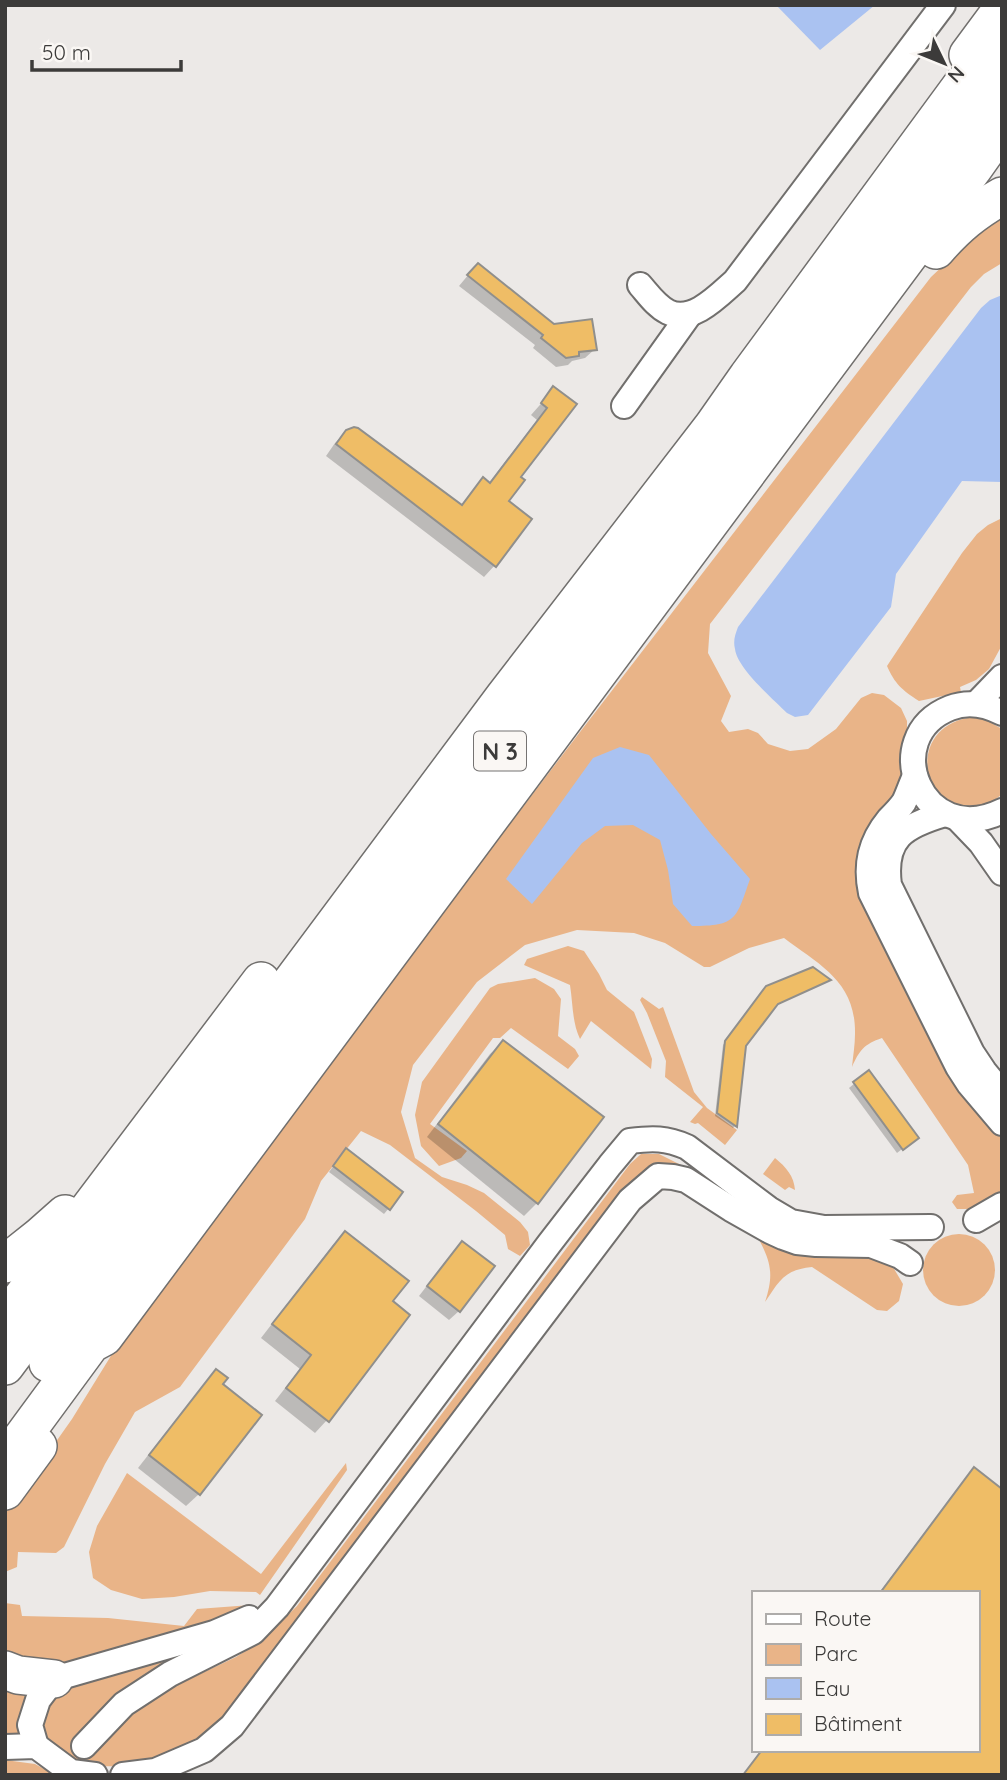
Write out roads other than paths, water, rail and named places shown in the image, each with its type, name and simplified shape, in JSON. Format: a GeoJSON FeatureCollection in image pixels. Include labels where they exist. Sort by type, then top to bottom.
{"type":"FeatureCollection","features":[{"type":"Feature","properties":{"kind":"highway"},"geometry":{"type":"LineString","coordinates":[[961,86],[967,56],[1002,9]]}},
{"type":"Feature","properties":{"kind":"highway","name":"N 3"},"geometry":{"type":"LineString","coordinates":[[5,1366],[504,697],[697,447],[961,86],[1002,40]]}},
{"type":"Feature","properties":{"kind":"highway","name":"N 3"},"geometry":{"type":"LineString","coordinates":[[5,1419],[68,1337],[323,984],[1002,89]]}},
{"type":"Feature","properties":{"kind":"highway"},"geometry":{"type":"LineString","coordinates":[[5,1461],[91,1344],[104,1337],[1002,128]]}},
{"type":"Feature","properties":{"kind":"highway"},"geometry":{"type":"LineString","coordinates":[[738,482],[770,456],[941,244],[963,221],[1002,196]]}},
{"type":"Feature","properties":{"kind":"highway"},"geometry":{"type":"LineString","coordinates":[[5,1320],[275,963],[454,735],[504,697]]}},
{"type":"Feature","properties":{"kind":"highway"},"geometry":{"type":"LineString","coordinates":[[5,1264],[69,1210],[94,1182],[123,1163]]}},
{"type":"Feature","properties":{"kind":"highway"},"geometry":{"type":"LineString","coordinates":[[5,1491],[104,1354],[104,1337]]}},
{"type":"Feature","properties":{"kind":"highway"},"geometry":{"type":"LineString","coordinates":[[5,1670],[18,1675],[54,1679]]}},
{"type":"Feature","properties":{"kind":"street"},"geometry":{"type":"LineString","coordinates":[[624,406],[689,315],[712,302],[734,281],[943,5]]}},
{"type":"Feature","properties":{"kind":"street"},"geometry":{"type":"LineString","coordinates":[[640,285],[669,313],[689,315]]}},
{"type":"Feature","properties":{"kind":"street"},"geometry":{"type":"LineString","coordinates":[[976,704],[1002,677]]}},
{"type":"Feature","properties":{"kind":"street"},"geometry":{"type":"LineString","coordinates":[[1002,713],[976,704],[958,705],[941,712],[927,724],[913,757],[915,776],[926,798],[981,843],[1002,873]]}},
{"type":"Feature","properties":{"kind":"street"},"geometry":{"type":"LineString","coordinates":[[915,776],[903,803],[873,843],[868,871],[871,893],[958,1067],[1002,1123]]}},
{"type":"Feature","properties":{"kind":"street"},"geometry":{"type":"LineString","coordinates":[[1002,811],[974,820],[951,816],[921,821],[910,826],[899,837],[888,859],[889,885],[972,1053],[1002,1093]]}},
{"type":"Feature","properties":{"kind":"street"},"geometry":{"type":"LineString","coordinates":[[1002,822],[999,855],[1002,873]]}},
{"type":"Feature","properties":{"kind":"street"},"geometry":{"type":"LineString","coordinates":[[84,1746],[124,1704],[170,1674],[253,1632],[277,1607],[549,1244],[630,1141],[652,1138],[672,1140],[687,1147],[769,1209],[791,1222],[824,1228],[931,1227]]}},
{"type":"Feature","properties":{"kind":"street"},"geometry":{"type":"LineString","coordinates":[[123,1775],[155,1771],[204,1750],[232,1726],[630,1200],[658,1176],[686,1180],[770,1231],[790,1240],[816,1244],[871,1245],[900,1256],[910,1263]]}},
{"type":"Feature","properties":{"kind":"street"},"geometry":{"type":"LineString","coordinates":[[976,1220],[1002,1205]]}},
{"type":"Feature","properties":{"kind":"street"},"geometry":{"type":"LineString","coordinates":[[95,1775],[71,1772],[36,1746],[30,1725],[38,1700],[54,1679],[214,1633],[277,1607]]}},
{"type":"Feature","properties":{"kind":"street"},"geometry":{"type":"LineString","coordinates":[[5,1747],[36,1746]]}},
{"type":"Feature","properties":{"kind":"water"},"geometry":{"type":"Polygon","coordinates":[[[776,5],[875,5],[820,50],[776,5]]]}},
{"type":"Feature","properties":{"kind":"water"},"geometry":{"type":"Polygon","coordinates":[[[1002,295],[1002,482],[962,481],[896,574],[891,607],[808,715],[795,717],[787,713],[757,683],[737,657],[734,646],[738,627],[981,308],[1002,295]]]}},
{"type":"Feature","properties":{"kind":"water"},"geometry":{"type":"Polygon","coordinates":[[[620,747],[649,755],[750,879],[737,911],[726,922],[692,926],[673,904],[660,840],[633,825],[605,826],[582,843],[532,904],[506,879],[593,758],[620,747]]]}}]}
